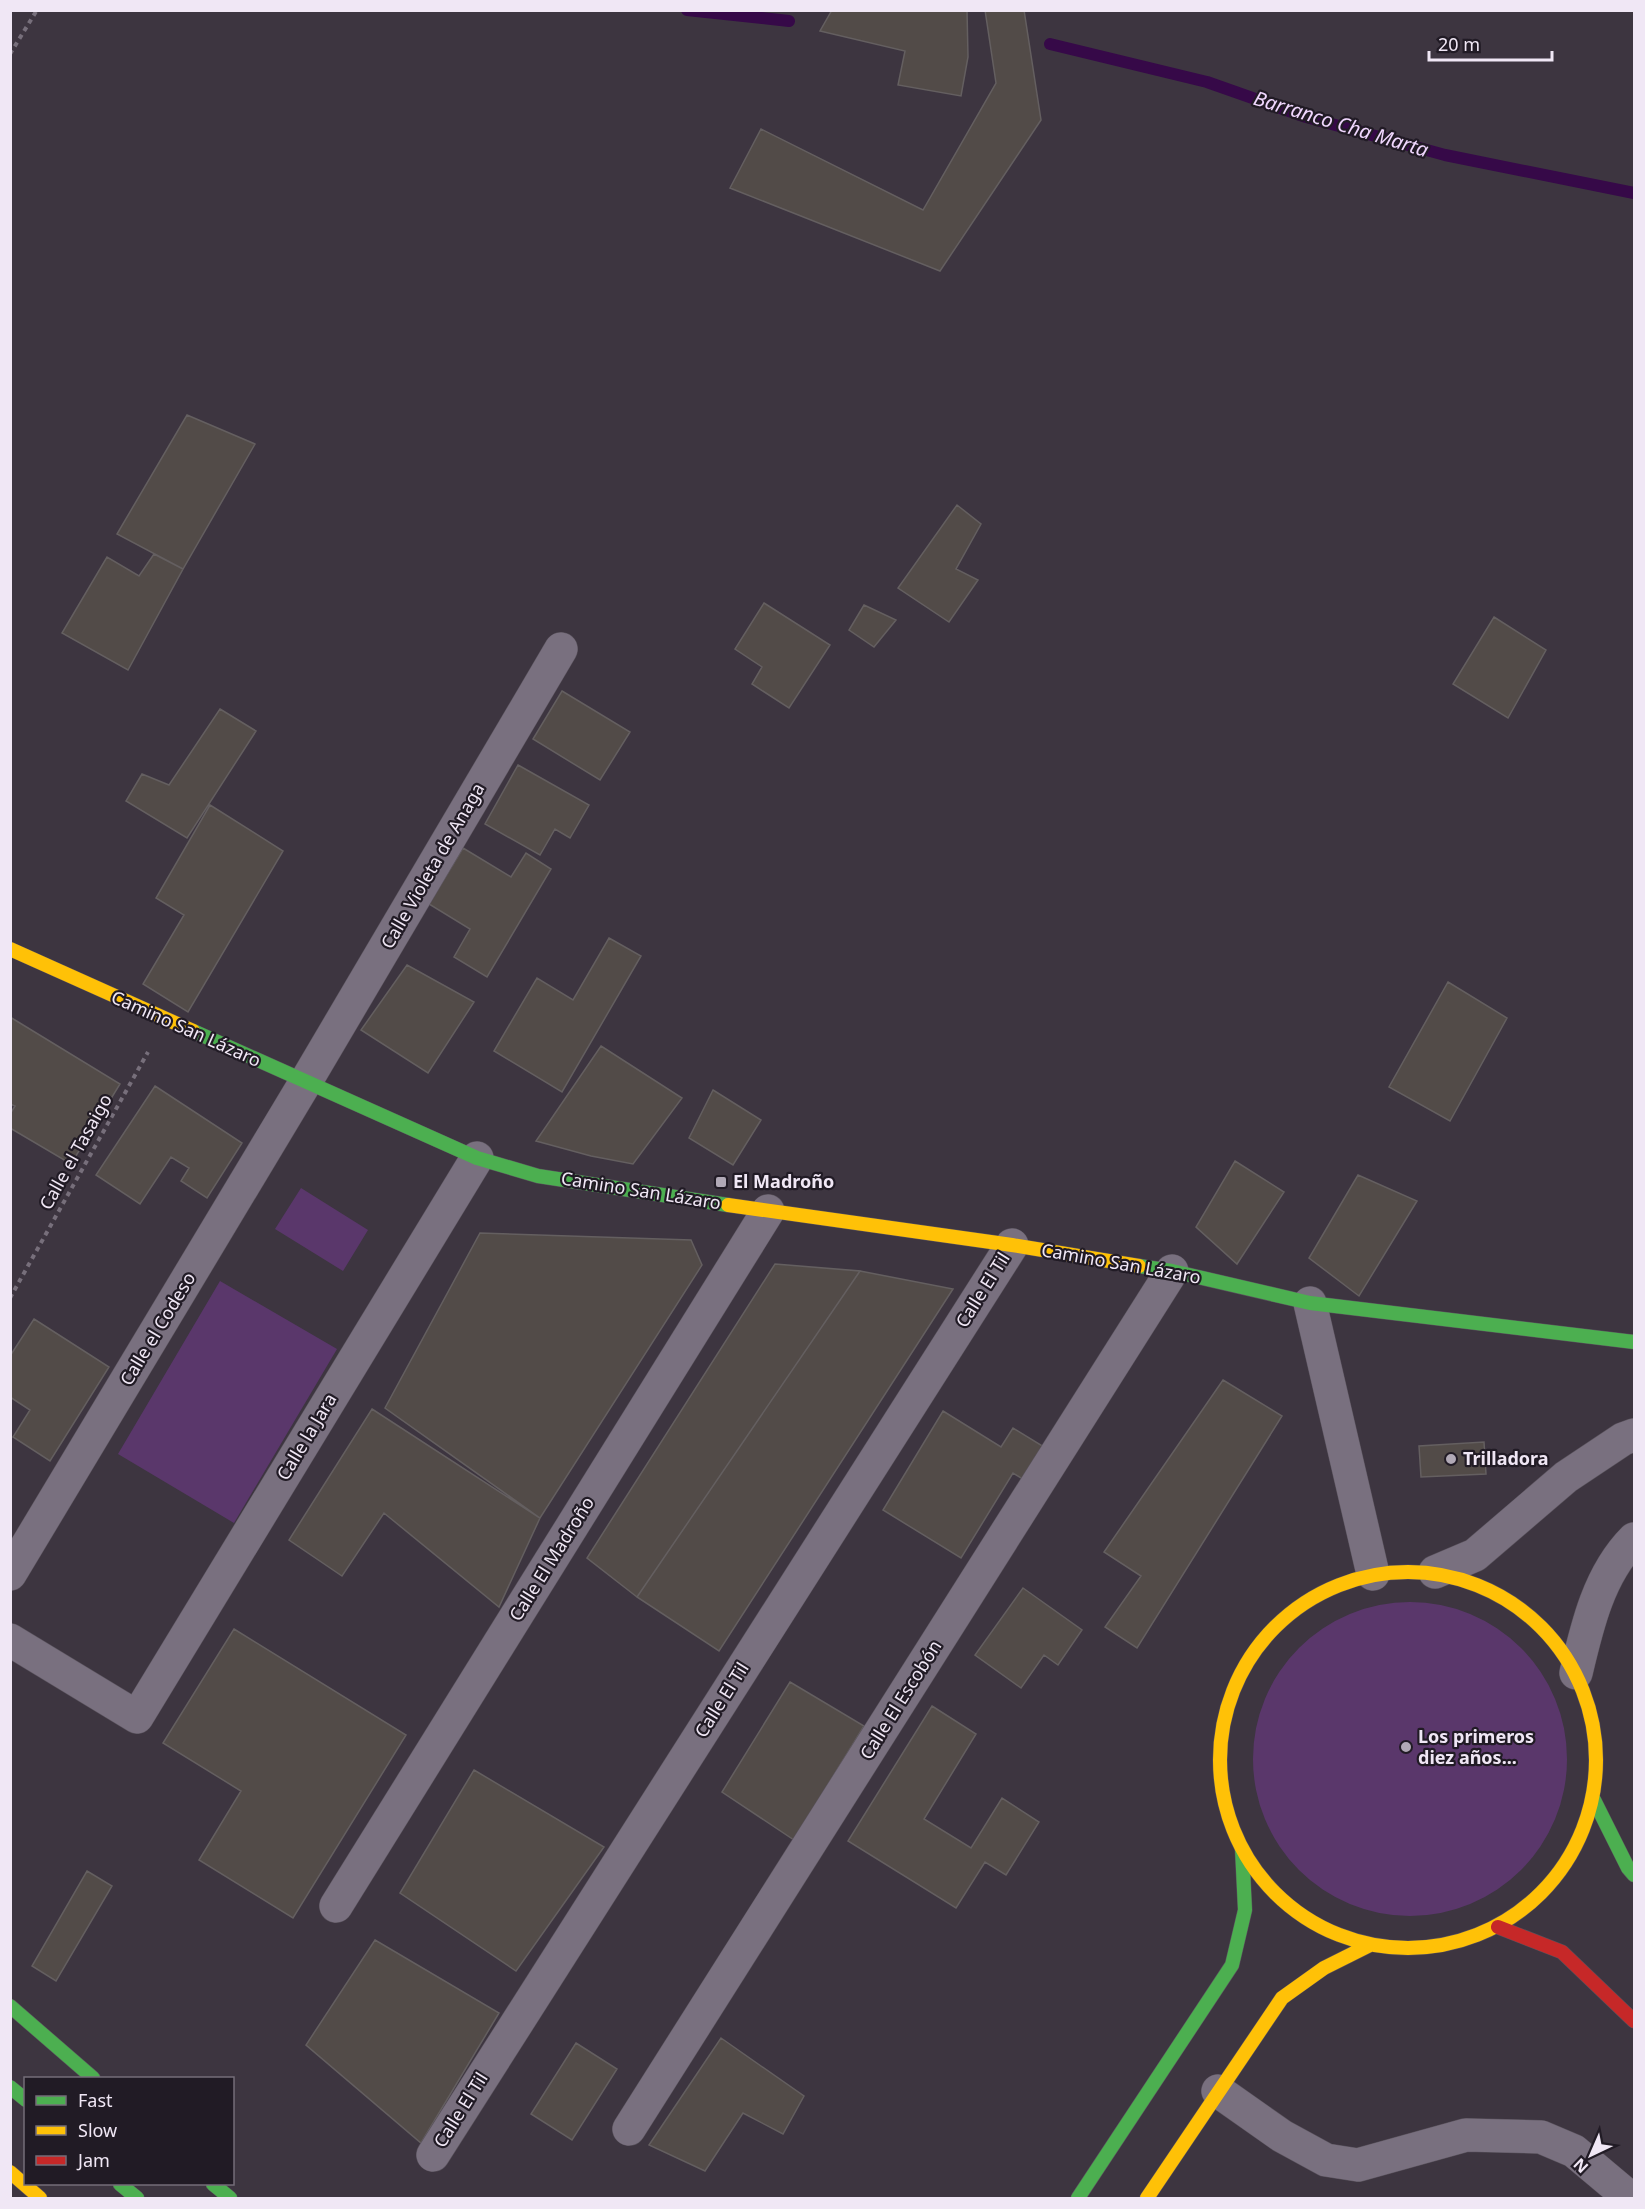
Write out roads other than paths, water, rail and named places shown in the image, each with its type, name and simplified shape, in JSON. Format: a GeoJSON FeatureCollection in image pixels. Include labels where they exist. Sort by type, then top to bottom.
{"type":"FeatureCollection","features":[{"type":"Feature","properties":{"kind":"main road","name":"Camino San Lázaro"},"geometry":{"type":"LineString","coordinates":[[10,950],[477,1158],[538,1176],[1012,1245],[1172,1271],[1310,1303],[1635,1342]]}},
{"type":"Feature","properties":{"kind":"main road"},"geometry":{"type":"LineString","coordinates":[[1404,1571],[1435,1572],[1492,1591],[1508,1602],[1540,1626],[1576,1673],[1592,1714],[1598,1756],[1594,1800],[1581,1839],[1560,1875],[1532,1904],[1498,1928],[1457,1944],[1413,1949],[1370,1945],[1331,1933],[1295,1911],[1265,1883],[1242,1849],[1224,1802],[1220,1751],[1228,1702],[1250,1656],[1283,1618],[1316,1595],[1324,1590],[1373,1574],[1404,1571]]}},
{"type":"Feature","properties":{"kind":"main road"},"geometry":{"type":"LineString","coordinates":[[1594,1800],[1628,1868],[1635,1875]]}},
{"type":"Feature","properties":{"kind":"main road"},"geometry":{"type":"LineString","coordinates":[[1078,2199],[1232,1965],[1245,1910],[1242,1849]]}},
{"type":"Feature","properties":{"kind":"main road"},"geometry":{"type":"LineString","coordinates":[[1498,1928],[1562,1952],[1635,2021]]}},
{"type":"Feature","properties":{"kind":"main road"},"geometry":{"type":"LineString","coordinates":[[1147,2199],[1282,1998],[1304,1979],[1328,1964],[1370,1945]]}},
{"type":"Feature","properties":{"kind":"main road"},"geometry":{"type":"LineString","coordinates":[[10,2006],[91,2077]]}},
{"type":"Feature","properties":{"kind":"main road"},"geometry":{"type":"LineString","coordinates":[[10,2087],[24,2098]]}},
{"type":"Feature","properties":{"kind":"main road"},"geometry":{"type":"LineString","coordinates":[[10,2172],[24,2185]]}},
{"type":"Feature","properties":{"kind":"main road"},"geometry":{"type":"LineString","coordinates":[[24,2185],[40,2199]]}},
{"type":"Feature","properties":{"kind":"main road"},"geometry":{"type":"LineString","coordinates":[[121,2185],[137,2199]]}},
{"type":"Feature","properties":{"kind":"main road"},"geometry":{"type":"LineString","coordinates":[[214,2185],[230,2199]]}},
{"type":"Feature","properties":{"kind":"street","name":"Calle Violeta de Anaga"},"geometry":{"type":"LineString","coordinates":[[305,1083],[561,649]]}},
{"type":"Feature","properties":{"kind":"street","name":"Calle el Codeso"},"geometry":{"type":"LineString","coordinates":[[10,1574],[305,1083]]}},
{"type":"Feature","properties":{"kind":"street","name":"Calle la Jara"},"geometry":{"type":"LineString","coordinates":[[10,1640],[137,1717],[477,1158]]}},
{"type":"Feature","properties":{"kind":"street","name":"Calle El Madroño"},"geometry":{"type":"LineString","coordinates":[[336,1906],[768,1211]]}},
{"type":"Feature","properties":{"kind":"street","name":"Calle El Til"},"geometry":{"type":"LineString","coordinates":[[433,2155],[1012,1245]]}},
{"type":"Feature","properties":{"kind":"street","name":"Calle El Escobón"},"geometry":{"type":"LineString","coordinates":[[629,2129],[1172,1271]]}},
{"type":"Feature","properties":{"kind":"street"},"geometry":{"type":"LineString","coordinates":[[1310,1303],[1373,1574]]}},
{"type":"Feature","properties":{"kind":"street"},"geometry":{"type":"LineString","coordinates":[[1435,1572],[1475,1555],[1566,1477],[1623,1439],[1635,1435]]}},
{"type":"Feature","properties":{"kind":"street"},"geometry":{"type":"LineString","coordinates":[[1576,1673],[1587,1626],[1606,1579],[1635,1539]]}},
{"type":"Feature","properties":{"kind":"street"},"geometry":{"type":"LineString","coordinates":[[1218,2091],[1282,2136],[1326,2160],[1358,2165],[1466,2136],[1541,2137],[1574,2151],[1630,2199]]}},
{"type":"Feature","properties":{"kind":"waterway","name":"Barranco Cha Marta"},"geometry":{"type":"LineString","coordinates":[[687,10],[789,21]]}},
{"type":"Feature","properties":{"kind":"waterway","name":"Barranco Cha Marta"},"geometry":{"type":"LineString","coordinates":[[1050,44],[1207,82],[1306,117],[1445,155],[1634,193]]}},
{"type":"Feature","properties":{"kind":"place","name":"El Madroño"},"geometry":{"type":"Point","coordinates":[721,1182]}},
{"type":"Feature","properties":{"kind":"place","name":"Trilladora"},"geometry":{"type":"Point","coordinates":[1451,1459]}},
{"type":"Feature","properties":{"kind":"place","name":"Los primeros diez años..."},"geometry":{"type":"Point","coordinates":[1406,1747]}}]}
